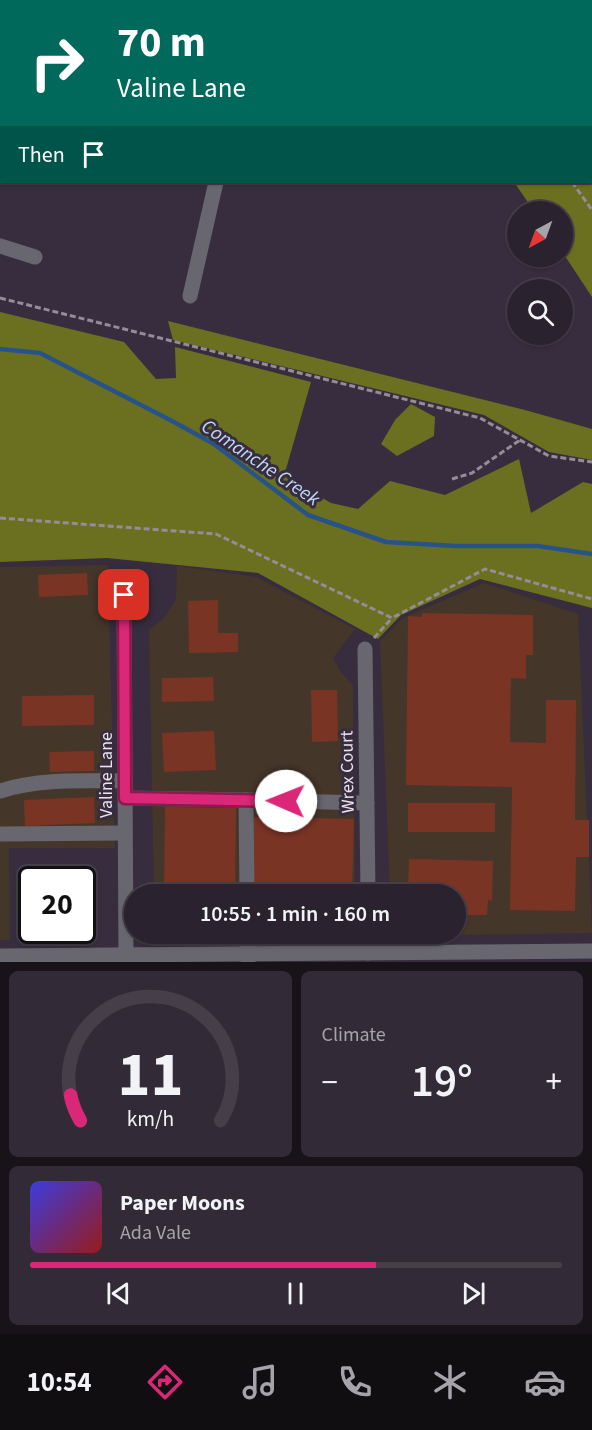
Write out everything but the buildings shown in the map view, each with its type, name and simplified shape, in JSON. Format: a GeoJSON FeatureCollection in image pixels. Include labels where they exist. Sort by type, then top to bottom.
{"type":"FeatureCollection","features":[{"type":"Feature","properties":{"kind":"street"},"geometry":{"type":"LineString","coordinates":[[190,296],[216,183]]}},
{"type":"Feature","properties":{"kind":"street"},"geometry":{"type":"LineString","coordinates":[[0,246],[34,257]]}},
{"type":"Feature","properties":{"kind":"street","name":"Valine Lane"},"geometry":{"type":"LineString","coordinates":[[124,595],[126,955]]}},
{"type":"Feature","properties":{"kind":"street","name":"Wrex Court"},"geometry":{"type":"LineString","coordinates":[[365,649],[368,884]]}},
{"type":"Feature","properties":{"kind":"street"},"geometry":{"type":"LineString","coordinates":[[0,791],[21,784],[125,781]]}},
{"type":"Feature","properties":{"kind":"street"},"geometry":{"type":"LineString","coordinates":[[125,798],[367,803]]}},
{"type":"Feature","properties":{"kind":"street"},"geometry":{"type":"LineString","coordinates":[[246,800],[247,884]]}},
{"type":"Feature","properties":{"kind":"street"},"geometry":{"type":"LineString","coordinates":[[0,834],[125,834]]}},
{"type":"Feature","properties":{"kind":"street"},"geometry":{"type":"LineString","coordinates":[[368,944],[368,953]]}},
{"type":"Feature","properties":{"kind":"street"},"geometry":{"type":"LineString","coordinates":[[0,956],[29,959],[126,955],[146,958],[335,958],[368,953],[591,955]]}},
{"type":"Feature","properties":{"kind":"path"},"geometry":{"type":"LineString","coordinates":[[573,183],[592,210]]}},
{"type":"Feature","properties":{"kind":"path"},"geometry":{"type":"LineString","coordinates":[[0,298],[480,417],[549,456],[592,462]]}},
{"type":"Feature","properties":{"kind":"path"},"geometry":{"type":"LineString","coordinates":[[452,479],[472,473],[520,440]]}},
{"type":"Feature","properties":{"kind":"path"},"geometry":{"type":"LineString","coordinates":[[0,518],[216,534],[392,618]]}},
{"type":"Feature","properties":{"kind":"path"},"geometry":{"type":"LineString","coordinates":[[365,649],[392,618],[485,568],[592,599]]}},
{"type":"Feature","properties":{"kind":"shaded area"},"geometry":{"type":"Polygon","coordinates":[[[108,565],[115,848],[9,848],[10,940],[0,940],[0,567],[108,565]]]}},
{"type":"Feature","properties":{"kind":"shaded area"},"geometry":{"type":"Polygon","coordinates":[[[177,566],[256,577],[355,629],[333,658],[353,686],[355,884],[154,884],[149,630],[163,619],[176,600],[177,566]]]}},
{"type":"Feature","properties":{"kind":"shaded area"},"geometry":{"type":"Polygon","coordinates":[[[484,583],[578,614],[592,933],[466,935],[466,884],[390,884],[380,641],[403,618],[484,583]]]}},
{"type":"Feature","properties":{"kind":"green space"},"geometry":{"type":"Polygon","coordinates":[[[515,183],[592,183],[592,297],[572,267],[573,201],[527,201],[515,183]]]}},
{"type":"Feature","properties":{"kind":"green space"},"geometry":{"type":"Polygon","coordinates":[[[0,312],[124,342],[156,379],[176,378],[175,347],[311,382],[284,476],[331,503],[358,509],[390,481],[445,495],[519,459],[531,513],[583,482],[592,484],[592,608],[480,579],[401,615],[378,639],[258,573],[107,558],[0,562],[0,312]]]}},
{"type":"Feature","properties":{"kind":"green space"},"geometry":{"type":"Polygon","coordinates":[[[168,321],[525,410],[592,429],[592,460],[549,452],[484,415],[173,340],[168,321]]]}},
{"type":"Feature","properties":{"kind":"green space"},"geometry":{"type":"Polygon","coordinates":[[[411,404],[435,417],[434,436],[397,456],[381,444],[395,420],[411,404]]]}},
{"type":"Feature","properties":{"kind":"waterway","name":"Comanche Creek"},"geometry":{"type":"LineString","coordinates":[[0,349],[40,353],[172,421],[214,444],[308,515],[386,542],[456,546],[538,546],[592,554]]}},
{"type":"Feature","properties":{"kind":"route"},"geometry":{"type":"LineString","coordinates":[[124,595],[125,798],[286,801]]}}]}
